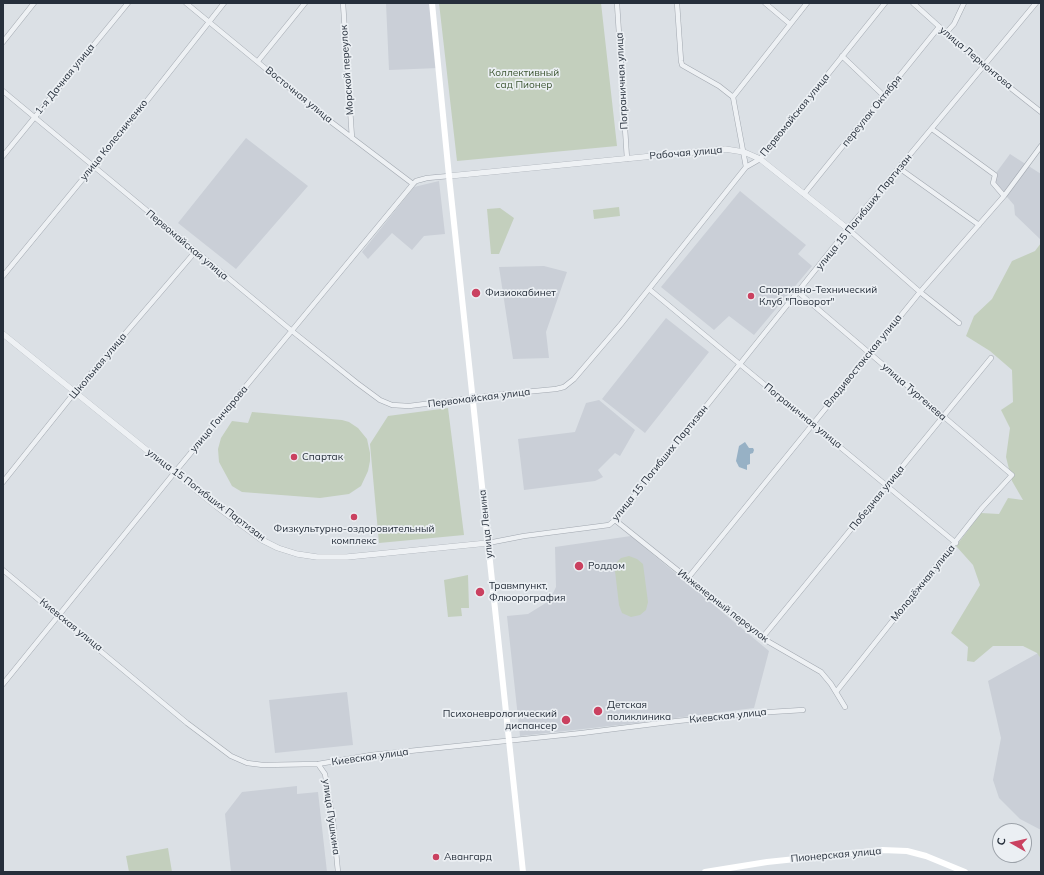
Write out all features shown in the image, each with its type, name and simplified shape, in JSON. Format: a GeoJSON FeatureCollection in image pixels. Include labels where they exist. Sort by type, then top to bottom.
{"type":"FeatureCollection","features":[{"type":"Feature","properties":{"kind":"main road","name":"улица Ленина"},"geometry":{"type":"LineString","coordinates":[[432,3],[472,398],[523,872]]}},
{"type":"Feature","properties":{"kind":"main road","name":"Пионерская улица"},"geometry":{"type":"LineString","coordinates":[[705,872],[767,862],[882,850],[907,851],[926,856],[965,872]]}},
{"type":"Feature","properties":{"kind":"street"},"geometry":{"type":"LineString","coordinates":[[3,42],[34,3]]}},
{"type":"Feature","properties":{"kind":"street","name":"1-я Дачная улица"},"geometry":{"type":"LineString","coordinates":[[3,156],[128,3]]}},
{"type":"Feature","properties":{"kind":"street","name":"Восточная улица"},"geometry":{"type":"LineString","coordinates":[[186,3],[352,138],[413,184]]}},
{"type":"Feature","properties":{"kind":"street","name":"улица Колесниченко"},"geometry":{"type":"LineString","coordinates":[[3,276],[224,3]]}},
{"type":"Feature","properties":{"kind":"street"},"geometry":{"type":"LineString","coordinates":[[258,61],[305,3]]}},
{"type":"Feature","properties":{"kind":"street","name":"Морской переулок"},"geometry":{"type":"LineString","coordinates":[[343,3],[352,138]]}},
{"type":"Feature","properties":{"kind":"street","name":"Пограничная улица"},"geometry":{"type":"LineString","coordinates":[[617,3],[627,159]]}},
{"type":"Feature","properties":{"kind":"street"},"geometry":{"type":"LineString","coordinates":[[677,3],[682,65],[720,86],[733,97],[746,167]]}},
{"type":"Feature","properties":{"kind":"street"},"geometry":{"type":"LineString","coordinates":[[765,3],[790,24]]}},
{"type":"Feature","properties":{"kind":"street"},"geometry":{"type":"LineString","coordinates":[[733,97],[807,3]]}},
{"type":"Feature","properties":{"kind":"street","name":"Первомайская улица"},"geometry":{"type":"LineString","coordinates":[[3,91],[195,252],[380,400],[392,404],[408,406],[564,387],[579,374],[746,167],[760,159],[885,3]]}},
{"type":"Feature","properties":{"kind":"street","name":"улица Лермонтова"},"geometry":{"type":"LineString","coordinates":[[912,3],[984,67],[1041,112]]}},
{"type":"Feature","properties":{"kind":"street"},"geometry":{"type":"LineString","coordinates":[[946,33],[954,24],[964,3]]}},
{"type":"Feature","properties":{"kind":"street","name":"улица 15 Погибших Партизан"},"geometry":{"type":"LineString","coordinates":[[3,334],[216,506],[262,540],[278,548],[297,554],[317,557],[347,557],[488,543],[524,536],[608,526],[615,520],[848,229],[1036,3]]}},
{"type":"Feature","properties":{"kind":"street","name":"переулок Октября"},"geometry":{"type":"LineString","coordinates":[[804,194],[939,27]]}},
{"type":"Feature","properties":{"kind":"street"},"geometry":{"type":"LineString","coordinates":[[842,56],[884,96]]}},
{"type":"Feature","properties":{"kind":"street"},"geometry":{"type":"LineString","coordinates":[[932,129],[995,175],[993,183],[1004,196]]}},
{"type":"Feature","properties":{"kind":"street","name":"Владивостокская улица"},"geometry":{"type":"LineString","coordinates":[[688,578],[920,292],[1004,196],[1041,146]]}},
{"type":"Feature","properties":{"kind":"street","name":"Рабочая улица"},"geometry":{"type":"LineString","coordinates":[[449,176],[725,149],[744,152],[760,159],[848,229],[920,292],[959,323]]}},
{"type":"Feature","properties":{"kind":"street"},"geometry":{"type":"LineString","coordinates":[[899,168],[979,225]]}},
{"type":"Feature","properties":{"kind":"street"},"geometry":{"type":"LineString","coordinates":[[413,184],[416,181],[427,178],[449,176]]}},
{"type":"Feature","properties":{"kind":"street","name":"улица Гончарова"},"geometry":{"type":"LineString","coordinates":[[3,684],[175,472],[413,184]]}},
{"type":"Feature","properties":{"kind":"street","name":"Школьная улица"},"geometry":{"type":"LineString","coordinates":[[3,482],[75,392],[195,252]]}},
{"type":"Feature","properties":{"kind":"street","name":"Пограничная улица"},"geometry":{"type":"LineString","coordinates":[[649,289],[956,543]]}},
{"type":"Feature","properties":{"kind":"street","name":"улица Тургенева"},"geometry":{"type":"LineString","coordinates":[[798,292],[1012,476]]}},
{"type":"Feature","properties":{"kind":"street","name":"Победная улица"},"geometry":{"type":"LineString","coordinates":[[762,638],[991,358]]}},
{"type":"Feature","properties":{"kind":"street","name":"Молодёжная улица"},"geometry":{"type":"LineString","coordinates":[[836,692],[956,543],[982,508],[1012,476]]}},
{"type":"Feature","properties":{"kind":"street","name":"Инженерный переулок"},"geometry":{"type":"LineString","coordinates":[[615,520],[762,638],[822,672],[845,708]]}},
{"type":"Feature","properties":{"kind":"street","name":"Киевская улица"},"geometry":{"type":"LineString","coordinates":[[3,570],[60,615],[187,722],[231,756],[247,763],[263,765],[318,764],[371,755],[582,733],[677,721],[803,710]]}},
{"type":"Feature","properties":{"kind":"street","name":"улица Пушкина"},"geometry":{"type":"LineString","coordinates":[[318,764],[325,774],[333,821],[338,872]]}},
{"type":"Feature","properties":{"kind":"shaded area"},"geometry":{"type":"Polygon","coordinates":[[[386,3],[430,3],[438,68],[389,70],[386,3]]]}},
{"type":"Feature","properties":{"kind":"shaded area"},"geometry":{"type":"Polygon","coordinates":[[[246,138],[308,186],[236,269],[178,223],[246,138]]]}},
{"type":"Feature","properties":{"kind":"shaded area"},"geometry":{"type":"Polygon","coordinates":[[[1010,154],[1041,174],[1041,240],[1015,215],[1014,205],[995,183],[996,173],[1010,154]]]}},
{"type":"Feature","properties":{"kind":"shaded area"},"geometry":{"type":"Polygon","coordinates":[[[439,181],[445,234],[424,236],[412,250],[392,233],[368,259],[362,252],[414,187],[439,181]]]}},
{"type":"Feature","properties":{"kind":"shaded area"},"geometry":{"type":"Polygon","coordinates":[[[740,191],[806,245],[798,254],[812,266],[754,335],[729,316],[714,330],[661,287],[740,191]]]}},
{"type":"Feature","properties":{"kind":"shaded area"},"geometry":{"type":"Polygon","coordinates":[[[544,266],[567,272],[546,332],[549,358],[513,359],[499,267],[544,266]]]}},
{"type":"Feature","properties":{"kind":"shaded area"},"geometry":{"type":"Polygon","coordinates":[[[666,318],[709,352],[645,433],[602,399],[666,318]]]}},
{"type":"Feature","properties":{"kind":"shaded area"},"geometry":{"type":"Polygon","coordinates":[[[599,400],[635,430],[620,456],[615,453],[598,470],[603,477],[595,481],[524,490],[518,439],[575,432],[586,403],[599,400]]]}},
{"type":"Feature","properties":{"kind":"shaded area"},"geometry":{"type":"Polygon","coordinates":[[[631,536],[769,651],[754,708],[520,736],[507,616],[528,614],[549,601],[556,587],[555,547],[631,536]]]}},
{"type":"Feature","properties":{"kind":"shaded area"},"geometry":{"type":"Polygon","coordinates":[[[1038,653],[1041,659],[1041,830],[1032,825],[1032,823],[1028,823],[1020,819],[999,798],[993,780],[1001,738],[988,681],[1038,653]]]}},
{"type":"Feature","properties":{"kind":"shaded area"},"geometry":{"type":"Polygon","coordinates":[[[347,692],[353,745],[275,753],[269,700],[347,692]]]}},
{"type":"Feature","properties":{"kind":"shaded area"},"geometry":{"type":"Polygon","coordinates":[[[297,786],[297,794],[318,792],[327,872],[231,872],[225,814],[242,792],[297,786]]]}},
{"type":"Feature","properties":{"kind":"green space","name":"Коллективный сад Пионер"},"geometry":{"type":"Polygon","coordinates":[[[439,3],[601,3],[617,146],[457,161],[439,3]]]}},
{"type":"Feature","properties":{"kind":"green space"},"geometry":{"type":"Polygon","coordinates":[[[619,207],[620,216],[594,219],[593,210],[619,207]]]}},
{"type":"Feature","properties":{"kind":"green space"},"geometry":{"type":"Polygon","coordinates":[[[500,208],[514,218],[499,254],[491,254],[487,209],[500,208]]]}},
{"type":"Feature","properties":{"kind":"green space"},"geometry":{"type":"Polygon","coordinates":[[[1041,243],[1041,659],[1037,653],[1023,646],[993,646],[974,662],[967,661],[968,647],[951,633],[980,585],[973,565],[956,546],[981,513],[999,514],[1008,498],[1023,500],[1012,481],[1006,457],[1010,428],[1001,410],[1013,402],[1012,370],[990,351],[966,336],[974,316],[992,299],[1012,261],[1035,251],[1041,243]]]}},
{"type":"Feature","properties":{"kind":"green space"},"geometry":{"type":"Polygon","coordinates":[[[448,408],[464,535],[379,543],[370,444],[388,416],[448,408]]]}},
{"type":"Feature","properties":{"kind":"green space","name":"Спартак"},"geometry":{"type":"Polygon","coordinates":[[[252,412],[342,420],[349,422],[358,428],[367,439],[370,453],[368,471],[361,486],[349,494],[320,498],[242,492],[232,486],[219,462],[218,449],[221,438],[232,421],[248,423],[252,412]]]}},
{"type":"Feature","properties":{"kind":"green space"},"geometry":{"type":"Polygon","coordinates":[[[629,556],[637,559],[643,564],[648,602],[646,610],[640,615],[631,617],[622,613],[619,605],[615,571],[616,563],[621,558],[629,556]]]}},
{"type":"Feature","properties":{"kind":"green space"},"geometry":{"type":"Polygon","coordinates":[[[468,575],[469,608],[461,608],[462,616],[448,617],[444,580],[468,575]]]}},
{"type":"Feature","properties":{"kind":"green space"},"geometry":{"type":"Polygon","coordinates":[[[168,848],[172,872],[129,872],[126,856],[168,848]]]}},
{"type":"Feature","properties":{"kind":"water"},"geometry":{"type":"Polygon","coordinates":[[[745,442],[749,448],[753,448],[754,450],[753,453],[750,454],[750,464],[747,465],[747,470],[739,467],[736,461],[739,446],[745,442]]]}},
{"type":"Feature","properties":{"kind":"place","name":"Физиокабинет"},"geometry":{"type":"Point","coordinates":[476,293]}},
{"type":"Feature","properties":{"kind":"place","name":"Спортивно-Технический Клуб \"Поворот\""},"geometry":{"type":"Point","coordinates":[751,296]}},
{"type":"Feature","properties":{"kind":"place","name":"Спартак"},"geometry":{"type":"Point","coordinates":[294,457]}},
{"type":"Feature","properties":{"kind":"place","name":"Физкультурно-оздоровительный комплекс"},"geometry":{"type":"Point","coordinates":[354,517]}},
{"type":"Feature","properties":{"kind":"place","name":"Роддом"},"geometry":{"type":"Point","coordinates":[579,566]}},
{"type":"Feature","properties":{"kind":"place","name":"Травмпункт, Флюорография"},"geometry":{"type":"Point","coordinates":[480,592]}},
{"type":"Feature","properties":{"kind":"place","name":"Детская поликлиника"},"geometry":{"type":"Point","coordinates":[598,711]}},
{"type":"Feature","properties":{"kind":"place","name":"Психоневрологический диспансер"},"geometry":{"type":"Point","coordinates":[566,720]}},
{"type":"Feature","properties":{"kind":"place","name":"Авангард"},"geometry":{"type":"Point","coordinates":[436,857]}}]}
